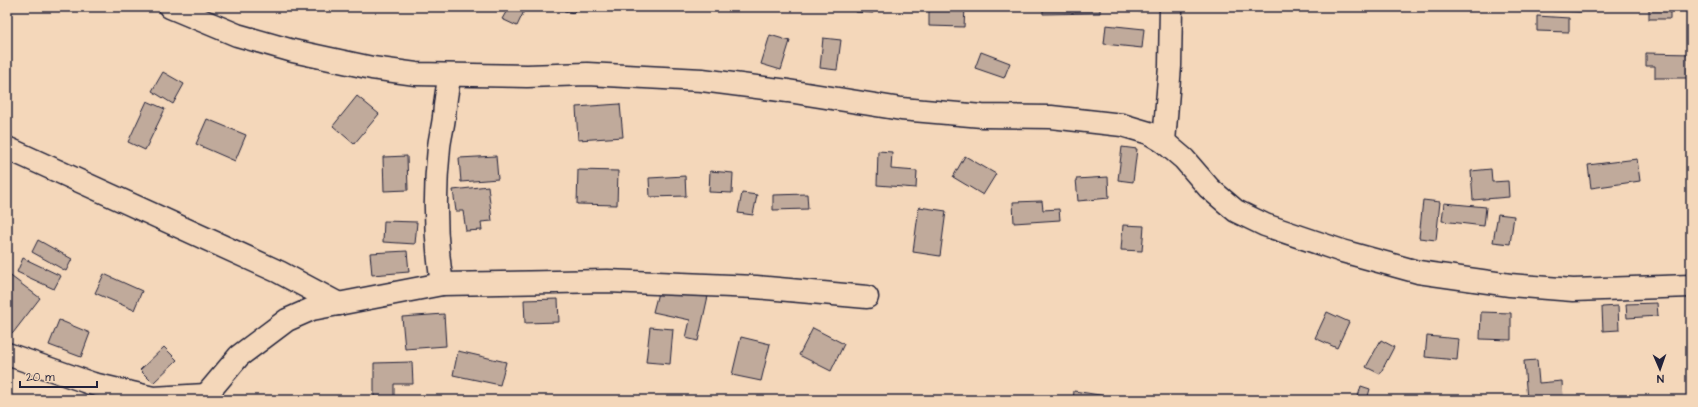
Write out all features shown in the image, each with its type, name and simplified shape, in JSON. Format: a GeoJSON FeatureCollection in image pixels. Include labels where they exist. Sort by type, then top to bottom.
{"type":"FeatureCollection","features":[{"type":"Feature","properties":{"kind":"street"},"geometry":{"type":"LineString","coordinates":[[170,7],[238,35],[293,51],[372,68],[416,74],[527,76],[587,74],[702,80],[788,91],[901,109],[982,116],[1051,117],[1122,125],[1149,133],[1164,142],[1184,159],[1209,188],[1236,211],[1265,225],[1342,251],[1418,272],[1510,285],[1572,290],[1691,286]]}},
{"type":"Feature","properties":{"kind":"street"},"geometry":{"type":"LineString","coordinates":[[1164,142],[1170,66],[1171,7]]}},
{"type":"Feature","properties":{"kind":"street"},"geometry":{"type":"LineString","coordinates":[[442,284],[437,256],[436,207],[439,146],[444,117],[445,97],[450,74]]}},
{"type":"Feature","properties":{"kind":"street"},"geometry":{"type":"LineString","coordinates":[[7,148],[279,272],[339,304]]}},
{"type":"Feature","properties":{"kind":"street"},"geometry":{"type":"LineString","coordinates":[[7,354],[93,384],[153,398],[204,398],[239,356],[287,320],[312,309],[442,284],[607,281],[756,287],[867,297]]}},
{"type":"Feature","properties":{"kind":"building"},"geometry":{"type":"Polygon","coordinates":[[[509,7],[526,7],[517,26],[502,19],[509,7]]]}},
{"type":"Feature","properties":{"kind":"building"},"geometry":{"type":"Polygon","coordinates":[[[554,7],[575,7],[574,13],[554,9],[554,7]]]}},
{"type":"Feature","properties":{"kind":"building"},"geometry":{"type":"Polygon","coordinates":[[[856,7],[873,7],[873,13],[856,12],[856,7]]]}},
{"type":"Feature","properties":{"kind":"building"},"geometry":{"type":"Polygon","coordinates":[[[929,7],[965,7],[964,27],[929,26],[929,7]]]}},
{"type":"Feature","properties":{"kind":"building"},"geometry":{"type":"Polygon","coordinates":[[[1043,7],[1100,7],[1100,13],[1043,14],[1043,7]]]}},
{"type":"Feature","properties":{"kind":"building"},"geometry":{"type":"Polygon","coordinates":[[[1121,7],[1142,7],[1140,12],[1121,7]]]}},
{"type":"Feature","properties":{"kind":"building"},"geometry":{"type":"Polygon","coordinates":[[[1553,7],[1583,7],[1583,12],[1553,11],[1553,7]]]}},
{"type":"Feature","properties":{"kind":"building"},"geometry":{"type":"Polygon","coordinates":[[[1649,7],[1670,7],[1670,19],[1649,19],[1649,7]]]}},
{"type":"Feature","properties":{"kind":"building"},"geometry":{"type":"Polygon","coordinates":[[[1537,16],[1569,18],[1569,32],[1537,31],[1537,16]]]}},
{"type":"Feature","properties":{"kind":"building"},"geometry":{"type":"Polygon","coordinates":[[[1106,25],[1144,29],[1142,48],[1104,44],[1106,25]]]}},
{"type":"Feature","properties":{"kind":"building"},"geometry":{"type":"Polygon","coordinates":[[[770,35],[790,41],[781,70],[761,64],[770,35]]]}},
{"type":"Feature","properties":{"kind":"building"},"geometry":{"type":"Polygon","coordinates":[[[823,38],[841,40],[837,70],[820,68],[823,38]]]}},
{"type":"Feature","properties":{"kind":"building"},"geometry":{"type":"Polygon","coordinates":[[[981,52],[1010,63],[1004,78],[975,68],[981,52]]]}},
{"type":"Feature","properties":{"kind":"building"},"geometry":{"type":"Polygon","coordinates":[[[1646,53],[1691,54],[1691,78],[1655,78],[1655,66],[1646,66],[1646,53]]]}},
{"type":"Feature","properties":{"kind":"building"},"geometry":{"type":"Polygon","coordinates":[[[163,72],[184,84],[173,104],[152,91],[163,72]]]}},
{"type":"Feature","properties":{"kind":"building"},"geometry":{"type":"Polygon","coordinates":[[[357,96],[379,114],[354,144],[333,126],[357,96]]]}},
{"type":"Feature","properties":{"kind":"building"},"geometry":{"type":"Polygon","coordinates":[[[147,101],[165,109],[145,150],[128,142],[147,101]]]}},
{"type":"Feature","properties":{"kind":"building"},"geometry":{"type":"Polygon","coordinates":[[[620,104],[623,137],[578,140],[576,107],[620,104]]]}},
{"type":"Feature","properties":{"kind":"building"},"geometry":{"type":"Polygon","coordinates":[[[207,119],[246,135],[235,161],[196,144],[207,119]]]}},
{"type":"Feature","properties":{"kind":"building"},"geometry":{"type":"Polygon","coordinates":[[[1122,147],[1137,149],[1133,182],[1118,180],[1122,147]]]}},
{"type":"Feature","properties":{"kind":"building"},"geometry":{"type":"Polygon","coordinates":[[[878,151],[892,152],[891,169],[917,171],[916,188],[877,185],[878,151]]]}},
{"type":"Feature","properties":{"kind":"building"},"geometry":{"type":"Polygon","coordinates":[[[407,156],[408,190],[384,191],[383,157],[407,156]]]}},
{"type":"Feature","properties":{"kind":"building"},"geometry":{"type":"Polygon","coordinates":[[[496,156],[498,179],[461,182],[459,158],[496,156]]]}},
{"type":"Feature","properties":{"kind":"building"},"geometry":{"type":"Polygon","coordinates":[[[965,156],[996,174],[983,195],[953,177],[965,156]]]}},
{"type":"Feature","properties":{"kind":"building"},"geometry":{"type":"Polygon","coordinates":[[[1637,159],[1640,181],[1591,188],[1588,165],[1637,159]]]}},
{"type":"Feature","properties":{"kind":"building"},"geometry":{"type":"Polygon","coordinates":[[[1491,169],[1492,182],[1508,181],[1509,197],[1473,200],[1471,171],[1491,169]]]}},
{"type":"Feature","properties":{"kind":"building"},"geometry":{"type":"Polygon","coordinates":[[[578,170],[618,171],[617,205],[577,204],[578,170]]]}},
{"type":"Feature","properties":{"kind":"building"},"geometry":{"type":"Polygon","coordinates":[[[710,171],[733,173],[732,193],[709,192],[710,171]]]}},
{"type":"Feature","properties":{"kind":"building"},"geometry":{"type":"Polygon","coordinates":[[[685,176],[686,196],[650,197],[649,178],[685,176]]]}},
{"type":"Feature","properties":{"kind":"building"},"geometry":{"type":"Polygon","coordinates":[[[1108,177],[1109,198],[1078,201],[1076,179],[1108,177]]]}},
{"type":"Feature","properties":{"kind":"building"},"geometry":{"type":"Polygon","coordinates":[[[488,186],[492,221],[481,222],[482,230],[466,231],[463,211],[456,211],[453,190],[488,186]]]}},
{"type":"Feature","properties":{"kind":"building"},"geometry":{"type":"Polygon","coordinates":[[[742,193],[757,195],[753,215],[738,213],[742,193]]]}},
{"type":"Feature","properties":{"kind":"building"},"geometry":{"type":"Polygon","coordinates":[[[807,194],[808,209],[773,210],[773,195],[807,194]]]}},
{"type":"Feature","properties":{"kind":"building"},"geometry":{"type":"Polygon","coordinates":[[[1423,200],[1440,202],[1436,240],[1419,238],[1423,200]]]}},
{"type":"Feature","properties":{"kind":"building"},"geometry":{"type":"Polygon","coordinates":[[[1042,201],[1043,210],[1059,209],[1060,220],[1014,223],[1013,202],[1042,201]]]}},
{"type":"Feature","properties":{"kind":"building"},"geometry":{"type":"Polygon","coordinates":[[[1444,203],[1486,207],[1484,226],[1442,221],[1444,203]]]}},
{"type":"Feature","properties":{"kind":"building"},"geometry":{"type":"Polygon","coordinates":[[[919,207],[946,211],[940,256],[913,252],[919,207]]]}},
{"type":"Feature","properties":{"kind":"building"},"geometry":{"type":"Polygon","coordinates":[[[1498,214],[1514,216],[1510,244],[1493,242],[1498,214]]]}},
{"type":"Feature","properties":{"kind":"building"},"geometry":{"type":"Polygon","coordinates":[[[384,221],[417,222],[415,244],[383,242],[384,221]]]}},
{"type":"Feature","properties":{"kind":"building"},"geometry":{"type":"Polygon","coordinates":[[[1123,225],[1144,226],[1142,251],[1121,250],[1123,225]]]}},
{"type":"Feature","properties":{"kind":"building"},"geometry":{"type":"Polygon","coordinates":[[[38,240],[72,259],[66,271],[32,252],[38,240]]]}},
{"type":"Feature","properties":{"kind":"building"},"geometry":{"type":"Polygon","coordinates":[[[407,251],[409,272],[372,275],[370,253],[407,251]]]}},
{"type":"Feature","properties":{"kind":"building"},"geometry":{"type":"Polygon","coordinates":[[[23,258],[61,276],[54,289],[17,272],[23,258]]]}},
{"type":"Feature","properties":{"kind":"building"},"geometry":{"type":"Polygon","coordinates":[[[8,274],[40,298],[13,333],[7,328],[8,274]]]}},
{"type":"Feature","properties":{"kind":"building"},"geometry":{"type":"Polygon","coordinates":[[[104,274],[142,291],[134,310],[95,293],[104,274]]]}},
{"type":"Feature","properties":{"kind":"building"},"geometry":{"type":"Polygon","coordinates":[[[660,285],[708,296],[698,341],[686,338],[690,320],[653,312],[660,285]]]}},
{"type":"Feature","properties":{"kind":"building"},"geometry":{"type":"Polygon","coordinates":[[[558,299],[559,322],[525,323],[524,300],[558,299]]]}},
{"type":"Feature","properties":{"kind":"building"},"geometry":{"type":"Polygon","coordinates":[[[1657,303],[1658,316],[1627,318],[1626,304],[1657,303]]]}},
{"type":"Feature","properties":{"kind":"building"},"geometry":{"type":"Polygon","coordinates":[[[1618,306],[1619,330],[1603,331],[1602,307],[1618,306]]]}},
{"type":"Feature","properties":{"kind":"building"},"geometry":{"type":"Polygon","coordinates":[[[1327,312],[1349,322],[1337,348],[1315,338],[1327,312]]]}},
{"type":"Feature","properties":{"kind":"building"},"geometry":{"type":"Polygon","coordinates":[[[1481,312],[1511,313],[1511,340],[1480,339],[1481,312]]]}},
{"type":"Feature","properties":{"kind":"building"},"geometry":{"type":"Polygon","coordinates":[[[444,314],[446,346],[405,349],[402,317],[444,314]]]}},
{"type":"Feature","properties":{"kind":"building"},"geometry":{"type":"Polygon","coordinates":[[[59,320],[90,333],[81,357],[49,345],[59,320]]]}},
{"type":"Feature","properties":{"kind":"building"},"geometry":{"type":"Polygon","coordinates":[[[650,327],[673,329],[670,364],[646,362],[650,327]]]}},
{"type":"Feature","properties":{"kind":"building"},"geometry":{"type":"Polygon","coordinates":[[[813,328],[844,344],[831,371],[799,355],[813,328]]]}},
{"type":"Feature","properties":{"kind":"building"},"geometry":{"type":"Polygon","coordinates":[[[1427,336],[1459,339],[1457,360],[1425,357],[1427,336]]]}},
{"type":"Feature","properties":{"kind":"building"},"geometry":{"type":"Polygon","coordinates":[[[741,337],[770,344],[761,381],[732,375],[741,337]]]}},
{"type":"Feature","properties":{"kind":"building"},"geometry":{"type":"Polygon","coordinates":[[[1381,340],[1394,347],[1380,374],[1366,367],[1381,340]]]}},
{"type":"Feature","properties":{"kind":"building"},"geometry":{"type":"Polygon","coordinates":[[[164,347],[177,360],[153,383],[140,370],[164,347]]]}},
{"type":"Feature","properties":{"kind":"building"},"geometry":{"type":"Polygon","coordinates":[[[458,351],[506,362],[500,385],[453,375],[458,351]]]}},
{"type":"Feature","properties":{"kind":"building"},"geometry":{"type":"Polygon","coordinates":[[[1537,360],[1539,383],[1562,381],[1563,400],[1527,400],[1524,361],[1537,360]]]}},
{"type":"Feature","properties":{"kind":"building"},"geometry":{"type":"Polygon","coordinates":[[[412,362],[413,384],[394,384],[394,397],[374,397],[374,363],[412,362]]]}},
{"type":"Feature","properties":{"kind":"building"},"geometry":{"type":"Polygon","coordinates":[[[1361,386],[1370,389],[1367,400],[1357,400],[1361,386]]]}},
{"type":"Feature","properties":{"kind":"building"},"geometry":{"type":"Polygon","coordinates":[[[1074,391],[1112,397],[1111,400],[1073,400],[1074,391]]]}}]}
